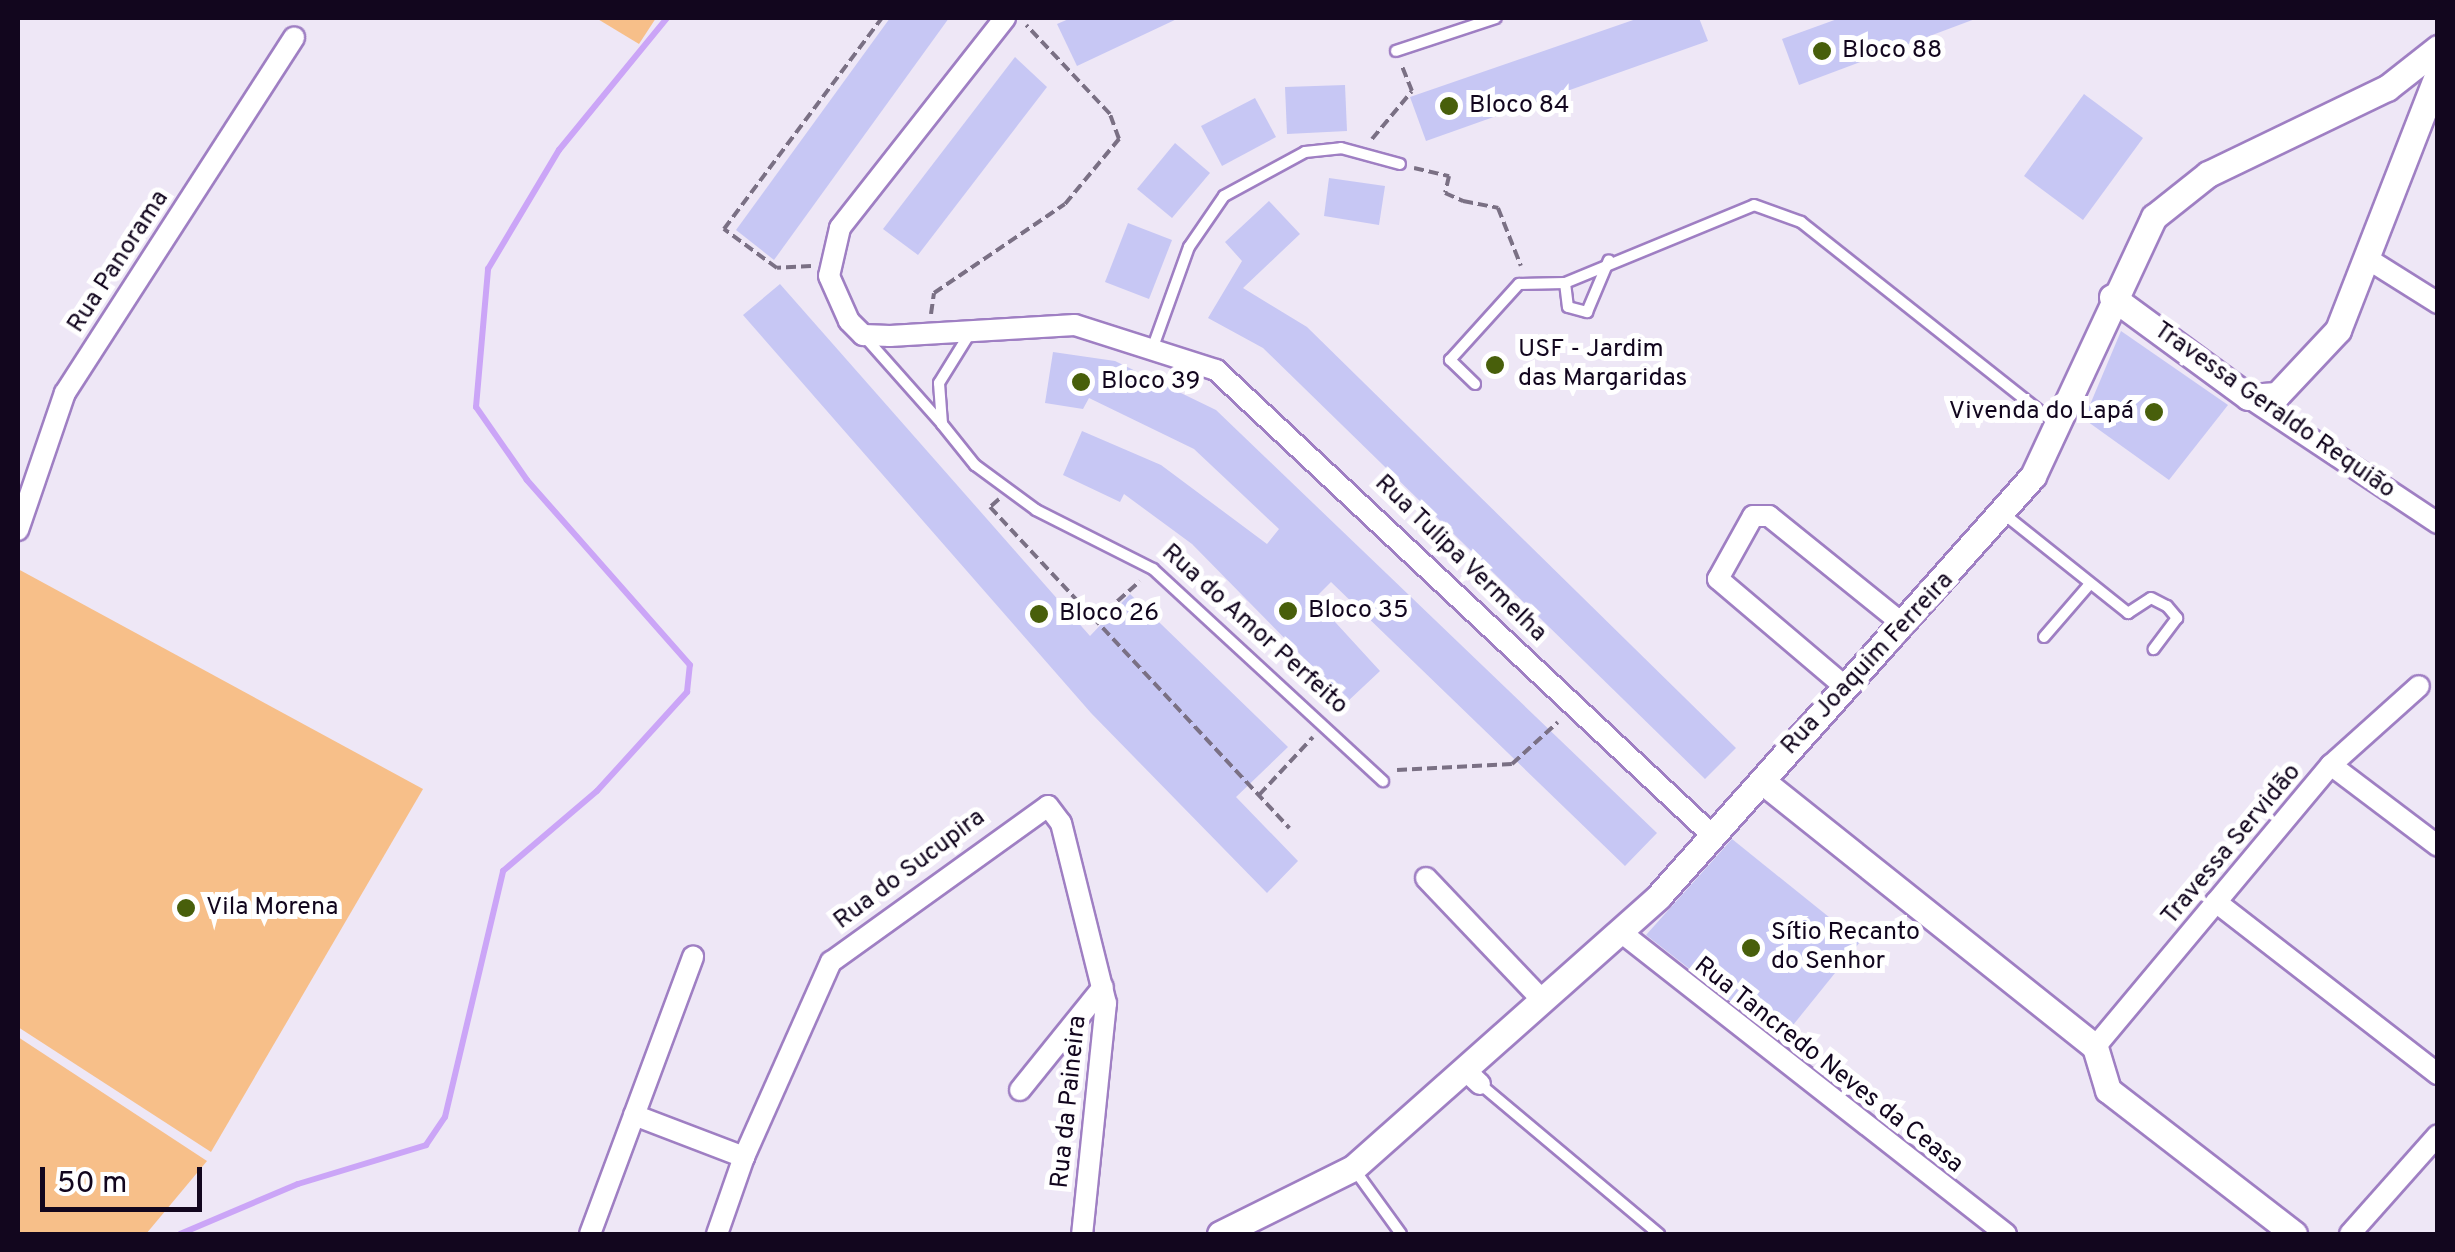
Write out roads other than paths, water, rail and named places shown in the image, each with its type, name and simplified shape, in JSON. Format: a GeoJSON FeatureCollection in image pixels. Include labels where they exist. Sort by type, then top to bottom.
{"type":"FeatureCollection","features":[{"type":"Feature","properties":{"kind":"street","name":"Rua do Amor Perfeito"},"geometry":{"type":"LineString","coordinates":[[863,335],[840,306],[830,268],[840,228],[1005,18]]}},
{"type":"Feature","properties":{"kind":"street","name":"Rua Panorama"},"geometry":{"type":"LineString","coordinates":[[18,530],[64,393],[294,37]]}},
{"type":"Feature","properties":{"kind":"street","name":"Rua Joaquim Ferreira"},"geometry":{"type":"LineString","coordinates":[[1220,1234],[1354,1168],[1473,1078],[1544,1001],[1622,934],[1714,836],[1843,685],[2004,514],[2061,427],[2112,297],[2140,238],[2176,198],[2387,88],[2438,48]]}},
{"type":"Feature","properties":{"kind":"street"},"geometry":{"type":"LineString","coordinates":[[2248,397],[2278,395],[2300,377],[2338,330],[2438,74]]}},
{"type":"Feature","properties":{"kind":"street"},"geometry":{"type":"LineString","coordinates":[[2368,258],[2438,304]]}},
{"type":"Feature","properties":{"kind":"street","name":"Travessa Geraldo Requião"},"geometry":{"type":"LineString","coordinates":[[2112,297],[2248,397],[2438,523]]}},
{"type":"Feature","properties":{"kind":"street","name":"Rua Tulipa Vermelha"},"geometry":{"type":"LineString","coordinates":[[863,335],[1075,324],[1154,344],[1247,395],[1714,836]]}},
{"type":"Feature","properties":{"kind":"street"},"geometry":{"type":"LineString","coordinates":[[1843,685],[1718,578],[1718,566],[1761,512],[1903,624]]}},
{"type":"Feature","properties":{"kind":"street","name":"Travessa Servidão"},"geometry":{"type":"LineString","coordinates":[[2095,1047],[2331,765],[2419,686]]}},
{"type":"Feature","properties":{"kind":"street"},"geometry":{"type":"LineString","coordinates":[[2331,765],[2438,846]]}},
{"type":"Feature","properties":{"kind":"street"},"geometry":{"type":"LineString","coordinates":[[1762,781],[2095,1047],[2108,1090],[2294,1234]]}},
{"type":"Feature","properties":{"kind":"street","name":"Rua da Paineira"},"geometry":{"type":"LineString","coordinates":[[1048,806],[1061,823],[1104,986],[1104,1070],[1082,1234]]}},
{"type":"Feature","properties":{"kind":"street","name":"Rua do Sucupira"},"geometry":{"type":"LineString","coordinates":[[718,1234],[744,1157],[831,962],[1048,806]]}},
{"type":"Feature","properties":{"kind":"street"},"geometry":{"type":"LineString","coordinates":[[1426,878],[1544,1001]]}},
{"type":"Feature","properties":{"kind":"street"},"geometry":{"type":"LineString","coordinates":[[2216,902],[2438,1074]]}},
{"type":"Feature","properties":{"kind":"street","name":"Rua Tancredo Neves da Ceasa"},"geometry":{"type":"LineString","coordinates":[[1622,934],[2006,1234]]}},
{"type":"Feature","properties":{"kind":"street"},"geometry":{"type":"LineString","coordinates":[[590,1234],[693,957]]}},
{"type":"Feature","properties":{"kind":"street"},"geometry":{"type":"LineString","coordinates":[[1020,1090],[1104,986]]}},
{"type":"Feature","properties":{"kind":"street"},"geometry":{"type":"LineString","coordinates":[[634,1116],[744,1157]]}},
{"type":"Feature","properties":{"kind":"street"},"geometry":{"type":"LineString","coordinates":[[2350,1234],[2438,1135]]}},
{"type":"Feature","properties":{"kind":"lane"},"geometry":{"type":"LineString","coordinates":[[1396,52],[1496,18]]}},
{"type":"Feature","properties":{"kind":"lane"},"geometry":{"type":"LineString","coordinates":[[1154,344],[1189,247],[1224,196],[1306,152],[1367,153],[1400,164]]}},
{"type":"Feature","properties":{"kind":"lane"},"geometry":{"type":"LineString","coordinates":[[1474,384],[1450,360],[1520,284],[1565,283],[1610,260],[1743,206],[1784,212],[2061,427]]}},
{"type":"Feature","properties":{"kind":"lane"},"geometry":{"type":"LineString","coordinates":[[1565,283],[1568,307],[1586,312],[1610,260]]}},
{"type":"Feature","properties":{"kind":"lane"},"geometry":{"type":"LineString","coordinates":[[942,424],[944,366],[974,329]]}},
{"type":"Feature","properties":{"kind":"lane","name":"Rua do Amor Perfeito"},"geometry":{"type":"LineString","coordinates":[[863,335],[1006,492],[1153,569],[1382,781]]}},
{"type":"Feature","properties":{"kind":"lane"},"geometry":{"type":"LineString","coordinates":[[2004,514],[2128,612],[2152,598],[2172,610],[2176,618],[2154,650]]}},
{"type":"Feature","properties":{"kind":"lane"},"geometry":{"type":"LineString","coordinates":[[2044,638],[2089,585]]}},
{"type":"Feature","properties":{"kind":"lane"},"geometry":{"type":"LineString","coordinates":[[1473,1078],[1659,1234]]}},
{"type":"Feature","properties":{"kind":"lane"},"geometry":{"type":"LineString","coordinates":[[1354,1168],[1401,1234]]}},
{"type":"Feature","properties":{"kind":"waterway"},"geometry":{"type":"LineString","coordinates":[[180,1234],[298,1184],[426,1145],[445,1117],[503,871],[597,791],[687,692],[690,665],[527,480],[476,407],[488,269],[559,150],[667,18]]}},
{"type":"Feature","properties":{"kind":"place","name":"Bloco 88"},"geometry":{"type":"Point","coordinates":[1822,51]}},
{"type":"Feature","properties":{"kind":"place","name":"Bloco 84"},"geometry":{"type":"Point","coordinates":[1449,106]}},
{"type":"Feature","properties":{"kind":"place","name":"USF - Jardim das Margaridas"},"geometry":{"type":"Point","coordinates":[1495,365]}},
{"type":"Feature","properties":{"kind":"place","name":"Bloco 39"},"geometry":{"type":"Point","coordinates":[1081,382]}},
{"type":"Feature","properties":{"kind":"place","name":"Vivenda do Lapá"},"geometry":{"type":"Point","coordinates":[2154,412]}},
{"type":"Feature","properties":{"kind":"place","name":"Bloco 35"},"geometry":{"type":"Point","coordinates":[1288,611]}},
{"type":"Feature","properties":{"kind":"place","name":"Bloco 26"},"geometry":{"type":"Point","coordinates":[1039,614]}},
{"type":"Feature","properties":{"kind":"place","name":"Vila Morena"},"geometry":{"type":"Point","coordinates":[186,908]}},
{"type":"Feature","properties":{"kind":"place","name":"Sítio Recanto do Senhor"},"geometry":{"type":"Point","coordinates":[1751,948]}}]}
